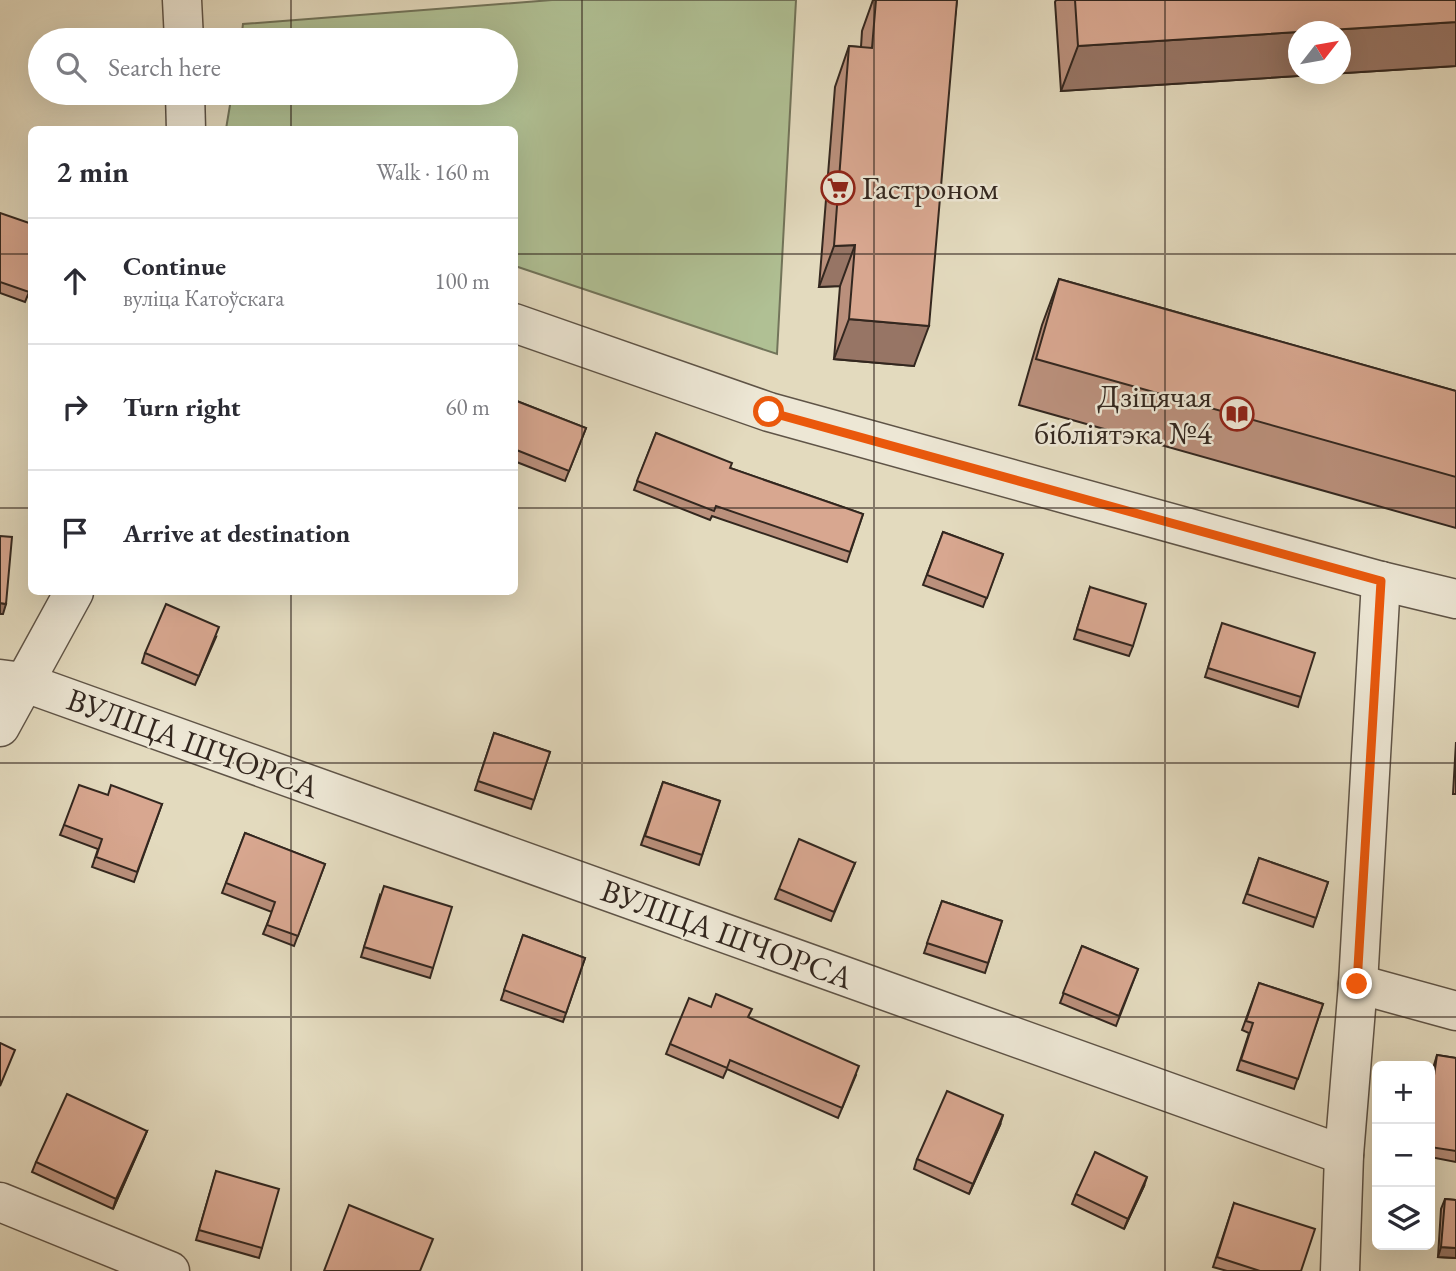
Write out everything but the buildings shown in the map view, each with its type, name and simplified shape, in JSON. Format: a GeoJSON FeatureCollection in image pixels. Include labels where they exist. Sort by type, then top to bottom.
{"type":"FeatureCollection","features":[{"type":"Feature","properties":{"kind":"street"},"geometry":{"type":"LineString","coordinates":[[182,0],[183,28]]}},
{"type":"Feature","properties":{"kind":"street"},"geometry":{"type":"LineString","coordinates":[[185,105],[186,126]]}},
{"type":"Feature","properties":{"kind":"street"},"geometry":{"type":"LineString","coordinates":[[518,324],[769,412],[1381,581],[1456,599]]}},
{"type":"Feature","properties":{"kind":"street"},"geometry":{"type":"LineString","coordinates":[[1340,1271],[1344,1155],[1381,581]]}},
{"type":"Feature","properties":{"kind":"street"},"geometry":{"type":"LineString","coordinates":[[0,727],[12,681],[73,595]]}},
{"type":"Feature","properties":{"kind":"street","name":"ВУЛІЦА ШЧОРСА"},"geometry":{"type":"LineString","coordinates":[[12,681],[1344,1155]]}},
{"type":"Feature","properties":{"kind":"street"},"geometry":{"type":"LineString","coordinates":[[1357,984],[1456,1011]]}},
{"type":"Feature","properties":{"kind":"street"},"geometry":{"type":"LineString","coordinates":[[0,1202],[170,1271]]}},
{"type":"Feature","properties":{"kind":"green space"},"geometry":{"type":"Polygon","coordinates":[[[552,0],[796,0],[777,354],[518,267],[518,126],[226,126],[230,105],[518,105],[518,28],[242,28],[243,24],[552,0]]]}},
{"type":"Feature","properties":{"kind":"place","name":"Гастроном"},"geometry":{"type":"Point","coordinates":[838,188]}},
{"type":"Feature","properties":{"kind":"place","name":"Дзіцячая бібліятэка №4"},"geometry":{"type":"Point","coordinates":[1237,414]}},
{"type":"Feature","properties":{"kind":"route"},"geometry":{"type":"LineString","coordinates":[[769,412],[1381,581],[1357,984]]}}]}
